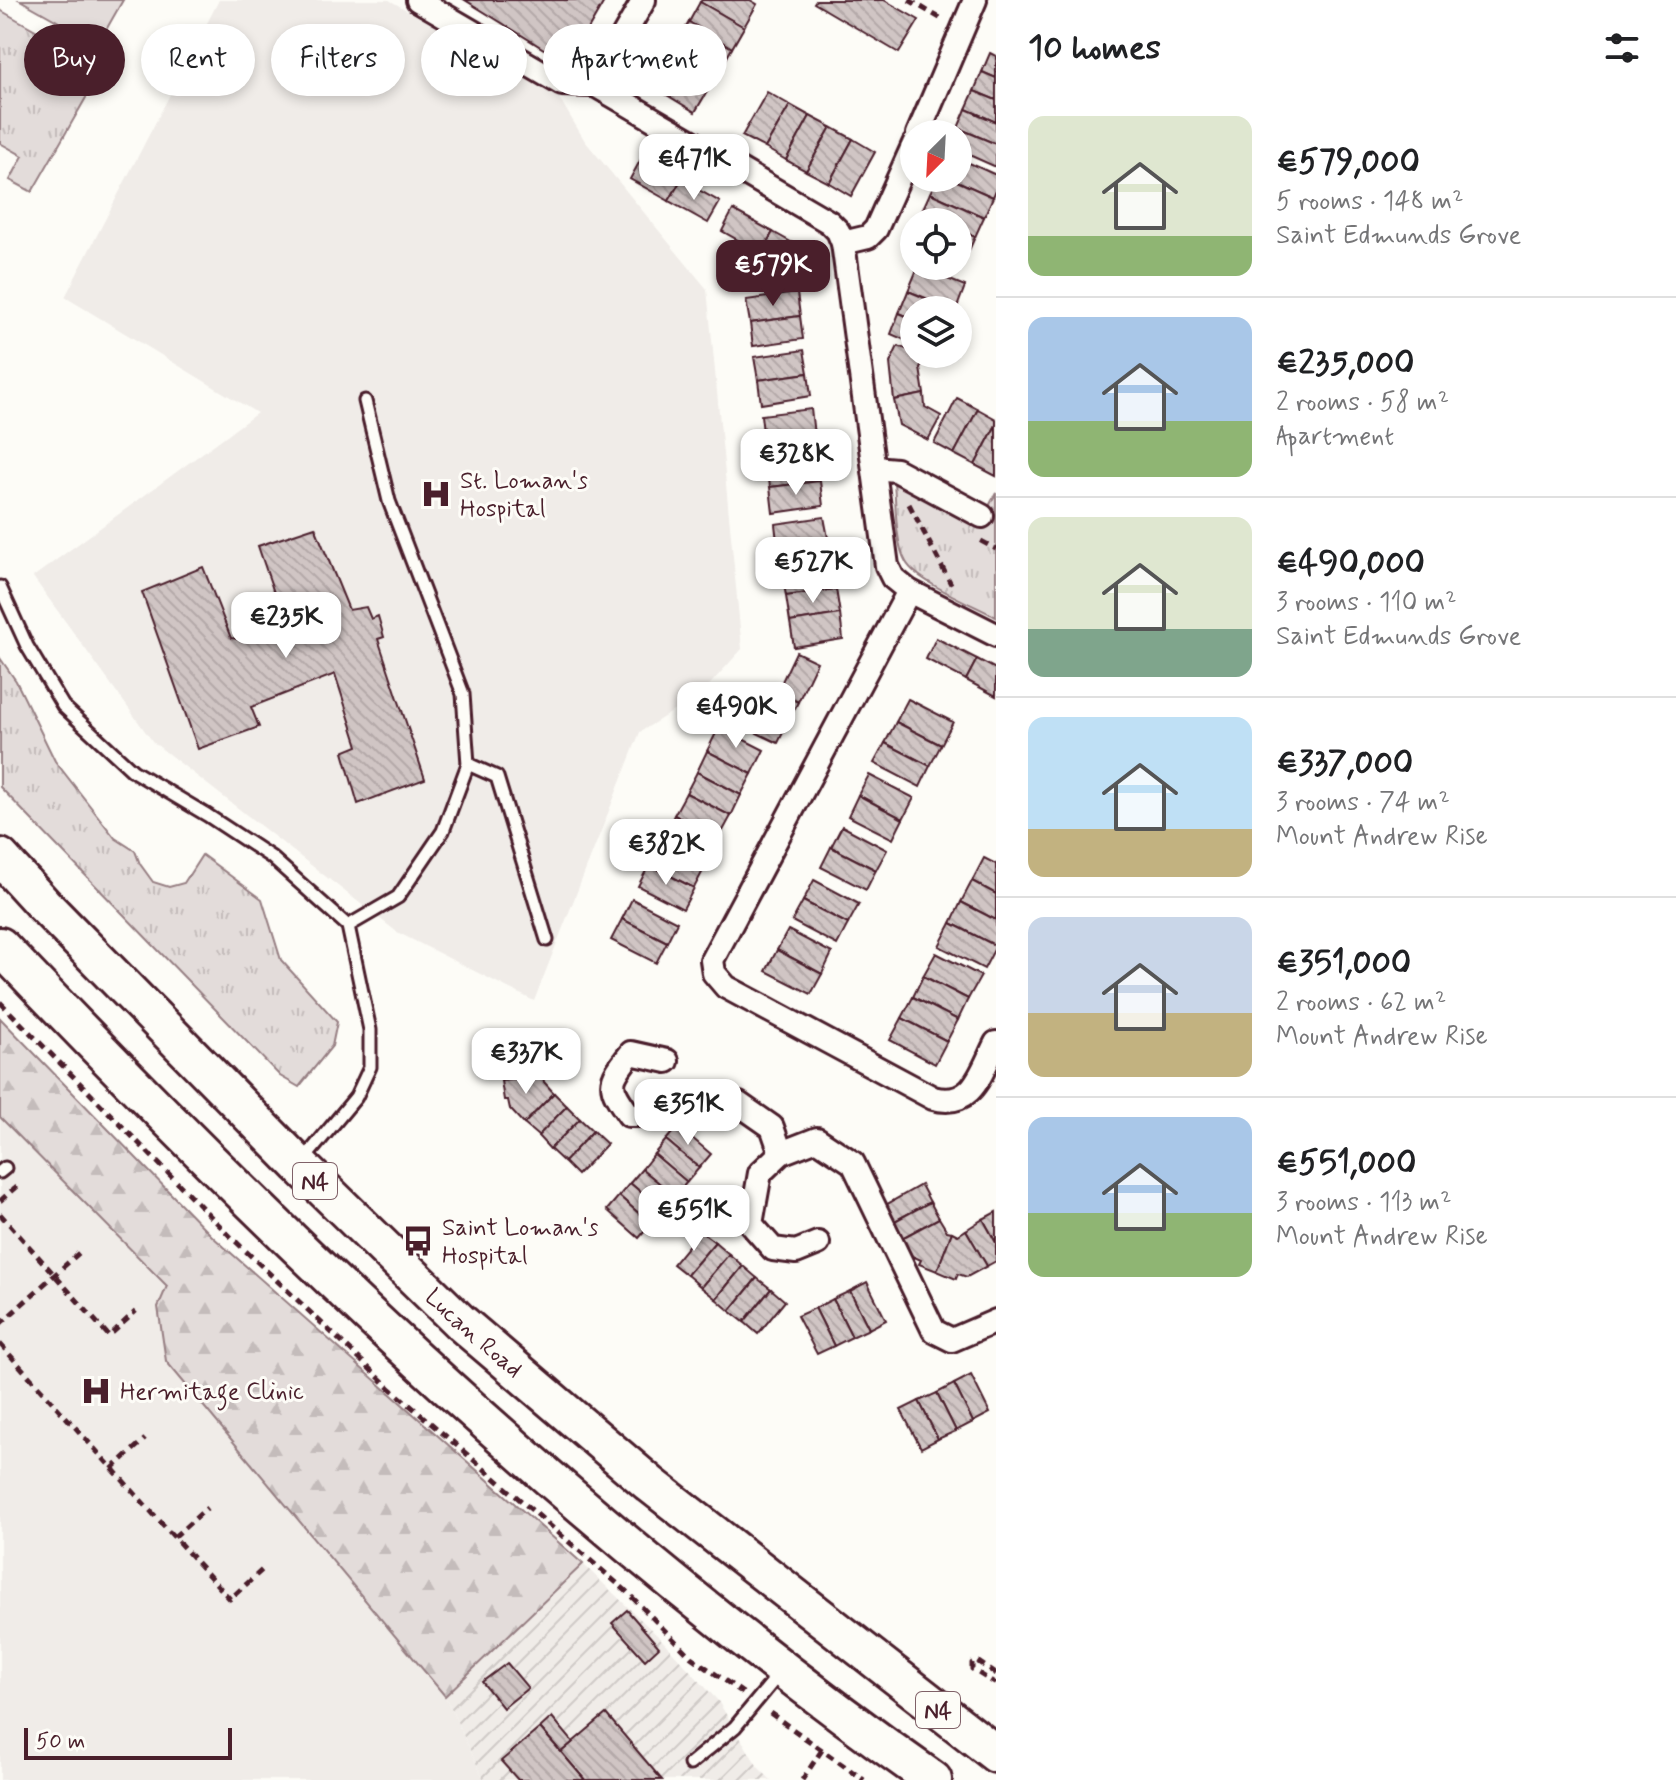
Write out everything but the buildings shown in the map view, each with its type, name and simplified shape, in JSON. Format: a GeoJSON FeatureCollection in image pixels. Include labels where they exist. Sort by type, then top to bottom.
{"type":"FeatureCollection","features":[{"type":"Feature","properties":{"kind":"highway","name":"Lucan Road"},"geometry":{"type":"LineString","coordinates":[[0,857],[299,1165],[459,1321],[576,1423],[726,1545],[996,1754]]}},
{"type":"Feature","properties":{"kind":"highway","name":"N4"},"geometry":{"type":"LineString","coordinates":[[8,957],[210,1162],[396,1342],[595,1518],[783,1669],[933,1780]]}},
{"type":"Feature","properties":{"kind":"highway"},"geometry":{"type":"LineString","coordinates":[[881,1664],[996,1732]]}},
{"type":"Feature","properties":{"kind":"street"},"geometry":{"type":"LineString","coordinates":[[418,0],[543,73]]}},
{"type":"Feature","properties":{"kind":"street"},"geometry":{"type":"LineString","coordinates":[[630,24],[644,0]]}},
{"type":"Feature","properties":{"kind":"street"},"geometry":{"type":"LineString","coordinates":[[924,120],[975,0]]}},
{"type":"Feature","properties":{"kind":"street"},"geometry":{"type":"LineString","coordinates":[[614,96],[829,222],[838,231],[843,243],[887,566],[893,578],[909,591],[996,635]]}},
{"type":"Feature","properties":{"kind":"street"},"geometry":{"type":"LineString","coordinates":[[843,243],[868,237],[876,229],[900,175]]}},
{"type":"Feature","properties":{"kind":"street"},"geometry":{"type":"LineString","coordinates":[[874,468],[896,470],[982,516]]}},
{"type":"Feature","properties":{"kind":"street"},"geometry":{"type":"LineString","coordinates":[[909,591],[717,948],[712,960],[714,973],[726,987],[933,1098],[944,1101],[956,1101],[965,1096],[996,1043]]}},
{"type":"Feature","properties":{"kind":"street"},"geometry":{"type":"LineString","coordinates":[[667,1061],[631,1053],[614,1074],[613,1092],[629,1115],[671,1115],[697,1100],[739,1104],[772,1127],[781,1153]]}},
{"type":"Feature","properties":{"kind":"street"},"geometry":{"type":"LineString","coordinates":[[818,1243],[796,1252],[773,1249],[751,1224],[760,1173],[781,1153],[817,1139],[853,1163],[934,1331],[952,1340],[996,1321]]}},
{"type":"Feature","properties":{"kind":"lane"},"geometry":{"type":"LineString","coordinates":[[348,926],[398,897],[443,831],[468,764],[463,694],[389,501],[365,401]]}},
{"type":"Feature","properties":{"kind":"lane"},"geometry":{"type":"LineString","coordinates":[[0,587],[27,646],[63,706],[133,771],[271,857],[348,926],[370,1030],[370,1067],[356,1097],[299,1165]]}},
{"type":"Feature","properties":{"kind":"lane"},"geometry":{"type":"LineString","coordinates":[[468,764],[497,777],[547,940]]}},
{"type":"Feature","properties":{"kind":"lane"},"geometry":{"type":"LineString","coordinates":[[690,1764],[735,1727],[783,1669]]}},
{"type":"Feature","properties":{"kind":"path"},"geometry":{"type":"LineString","coordinates":[[909,0],[940,18]]}},
{"type":"Feature","properties":{"kind":"path"},"geometry":{"type":"LineString","coordinates":[[907,500],[951,583],[951,589]]}},
{"type":"Feature","properties":{"kind":"path"},"geometry":{"type":"LineString","coordinates":[[0,1201],[20,1184]]}},
{"type":"Feature","properties":{"kind":"path"},"geometry":{"type":"LineString","coordinates":[[0,1214],[109,1336],[136,1311]]}},
{"type":"Feature","properties":{"kind":"path"},"geometry":{"type":"LineString","coordinates":[[0,1324],[81,1251]]}},
{"type":"Feature","properties":{"kind":"path"},"geometry":{"type":"LineString","coordinates":[[0,1344],[230,1599],[262,1570]]}},
{"type":"Feature","properties":{"kind":"path"},"geometry":{"type":"LineString","coordinates":[[112,1469],[145,1439]]}},
{"type":"Feature","properties":{"kind":"path"},"geometry":{"type":"LineString","coordinates":[[174,1537],[207,1508]]}},
{"type":"Feature","properties":{"kind":"path"},"geometry":{"type":"LineString","coordinates":[[996,1674],[977,1661],[972,1663],[972,1669],[996,1684]]}},
{"type":"Feature","properties":{"kind":"path"},"geometry":{"type":"LineString","coordinates":[[802,1780],[822,1750]]}},
{"type":"Feature","properties":{"kind":"shaded area","name":"St. Loman's Hospital"},"geometry":{"type":"Polygon","coordinates":[[[219,0],[389,0],[431,24],[421,24],[421,96],[527,96],[527,78],[543,87],[543,96],[558,96],[585,141],[707,289],[742,649],[702,693],[640,732],[534,1001],[397,932],[153,742],[33,577],[257,413],[65,297],[169,96],[255,96],[255,24],[207,24],[219,0]]]}},
{"type":"Feature","properties":{"kind":"shaded area","name":"Hermitage Clinic"},"geometry":{"type":"Polygon","coordinates":[[[0,1018],[167,1286],[158,1307],[166,1361],[445,1696],[484,1780],[0,1780],[0,1018]]]}},
{"type":"Feature","properties":{"kind":"shaded area"},"geometry":{"type":"Polygon","coordinates":[[[583,1564],[660,1638],[718,1701],[758,1767],[771,1780],[484,1780],[445,1696],[583,1564]]]}},
{"type":"Feature","properties":{"kind":"green space"},"geometry":{"type":"Polygon","coordinates":[[[20,0],[123,0],[109,24],[63,24],[20,0]]]}},
{"type":"Feature","properties":{"kind":"green space"},"geometry":{"type":"Polygon","coordinates":[[[0,10],[25,24],[24,96],[87,96],[32,192],[10,180],[23,156],[0,143],[0,10]]]}},
{"type":"Feature","properties":{"kind":"green space"},"geometry":{"type":"Polygon","coordinates":[[[894,482],[906,485],[978,527],[996,493],[996,617],[912,570],[902,554],[898,535],[894,482]]]}},
{"type":"Feature","properties":{"kind":"green space"},"geometry":{"type":"Polygon","coordinates":[[[0,658],[16,681],[55,761],[115,838],[135,851],[153,882],[169,887],[184,883],[202,855],[262,899],[281,960],[337,1022],[332,1046],[299,1087],[280,1076],[0,787],[0,658]]]}},
{"type":"Feature","properties":{"kind":"green space"},"geometry":{"type":"Polygon","coordinates":[[[0,1018],[213,1237],[583,1564],[445,1696],[166,1361],[158,1307],[167,1286],[0,1117],[0,1018]]]}},
{"type":"Feature","properties":{"kind":"place","name":"St. Loman's Hospital"},"geometry":{"type":"Point","coordinates":[436,494]}},
{"type":"Feature","properties":{"kind":"place","name":"Saint Loman's Hospital"},"geometry":{"type":"Point","coordinates":[418,1241]}},
{"type":"Feature","properties":{"kind":"place","name":"Hermitage Clinic"},"geometry":{"type":"Point","coordinates":[96,1391]}}]}
